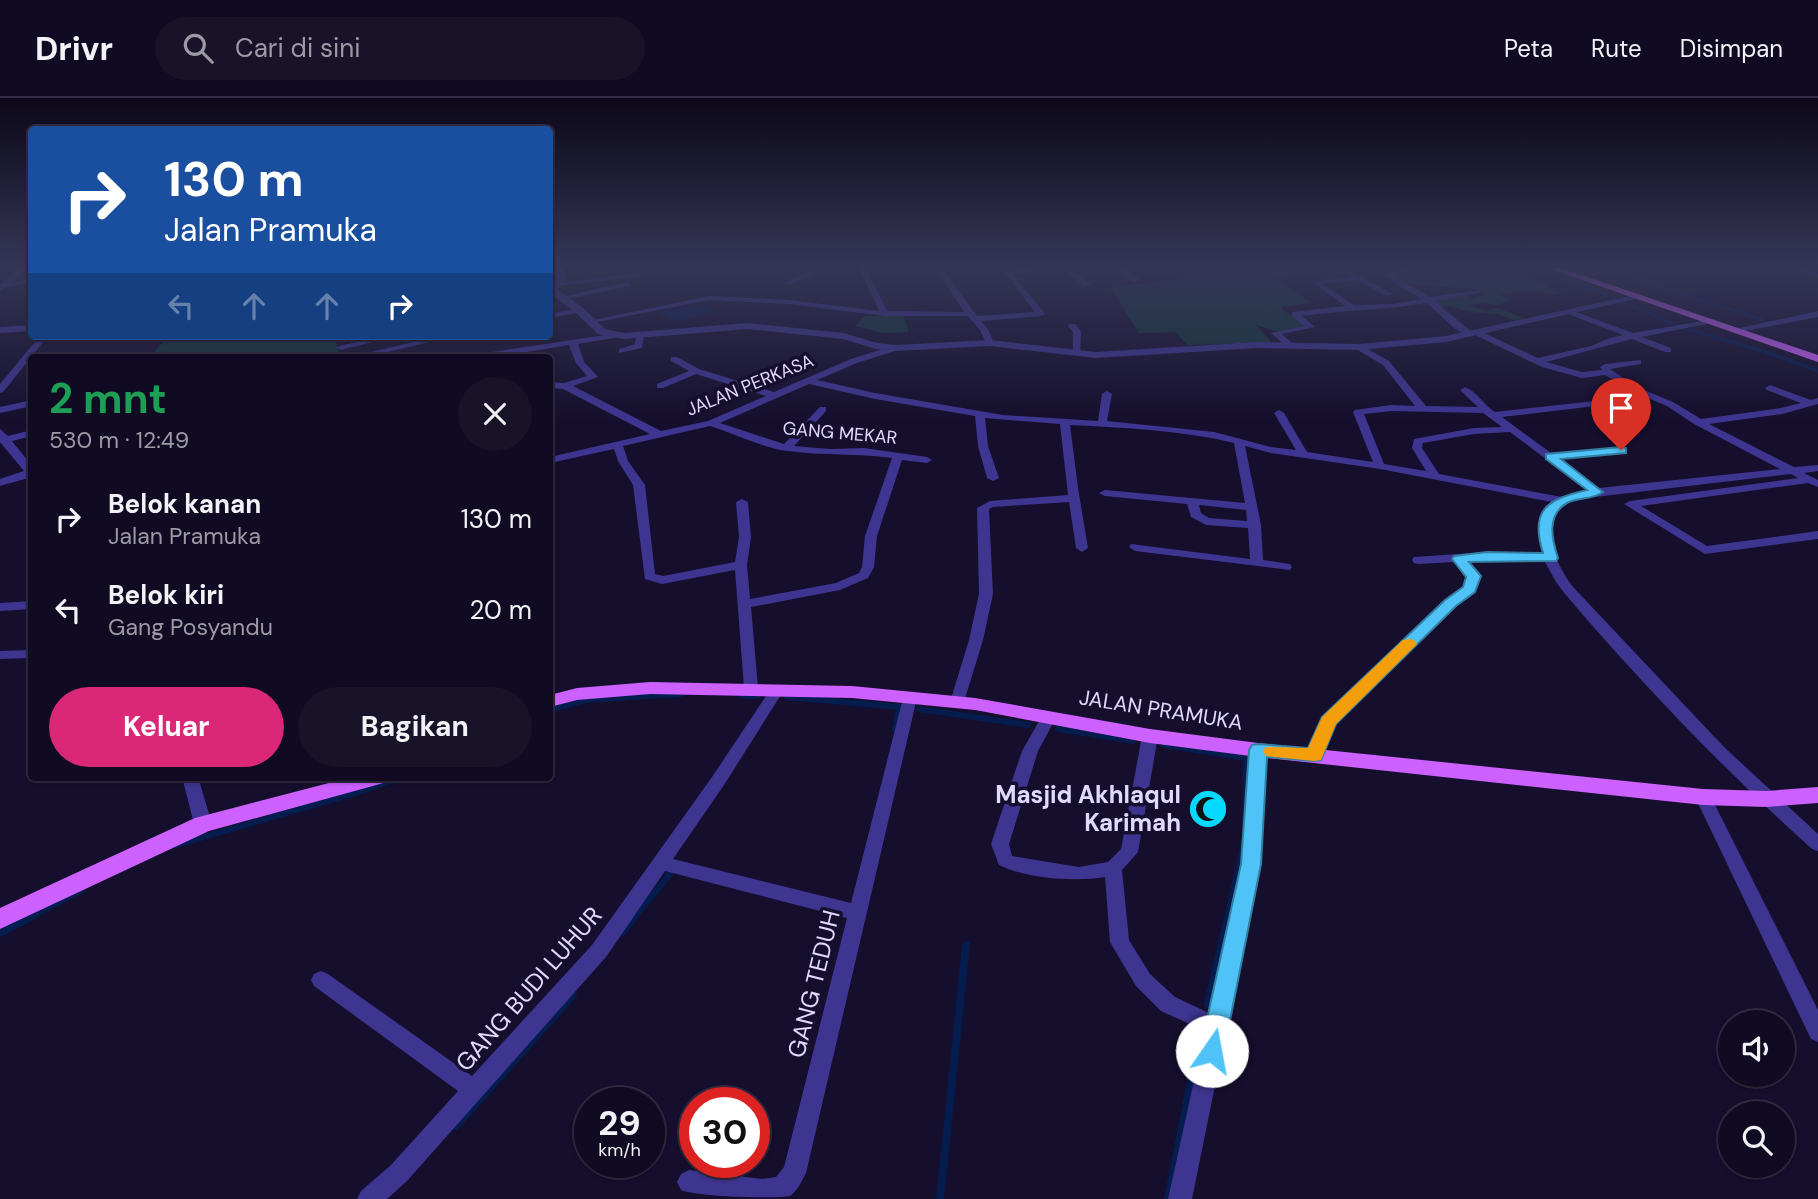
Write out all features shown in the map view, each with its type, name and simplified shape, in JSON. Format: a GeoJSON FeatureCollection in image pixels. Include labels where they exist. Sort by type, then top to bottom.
{"type":"FeatureCollection","features":[{"type":"Feature","properties":{"kind":"main road"},"geometry":{"type":"LineString","coordinates":[[1706,319],[1818,359]]}},
{"type":"Feature","properties":{"kind":"main road"},"geometry":{"type":"LineString","coordinates":[[1720,319],[1818,353]]}},
{"type":"Feature","properties":{"kind":"main road","name":"JALAN PRAMUKA"},"geometry":{"type":"LineString","coordinates":[[553,700],[577,694],[650,688],[852,692],[957,702],[1150,736],[1258,750],[1703,797],[1766,799],[1818,795]]}},
{"type":"Feature","properties":{"kind":"main road"},"geometry":{"type":"LineString","coordinates":[[0,919],[48,894],[204,824],[365,781]]}},
{"type":"Feature","properties":{"kind":"street"},"geometry":{"type":"LineString","coordinates":[[592,321],[600,319]]}},
{"type":"Feature","properties":{"kind":"street"},"geometry":{"type":"LineString","coordinates":[[975,319],[984,329],[989,343]]}},
{"type":"Feature","properties":{"kind":"street"},"geometry":{"type":"LineString","coordinates":[[1291,346],[1275,333],[1311,327],[1302,319]]}},
{"type":"Feature","properties":{"kind":"street"},"geometry":{"type":"LineString","coordinates":[[1448,319],[1457,328],[1537,362],[1582,375],[1607,372],[1813,482]]}},
{"type":"Feature","properties":{"kind":"street"},"geometry":{"type":"LineString","coordinates":[[498,354],[616,335],[748,326],[844,336],[877,349],[989,343],[1077,354],[1128,355],[1257,345],[1359,347],[1474,334],[1538,319]]}},
{"type":"Feature","properties":{"kind":"street"},"geometry":{"type":"LineString","coordinates":[[1591,319],[1668,350]]}},
{"type":"Feature","properties":{"kind":"street"},"geometry":{"type":"LineString","coordinates":[[1745,328],[1790,319]]}},
{"type":"Feature","properties":{"kind":"street"},"geometry":{"type":"LineString","coordinates":[[592,321],[605,333],[616,335]]}},
{"type":"Feature","properties":{"kind":"street"},"geometry":{"type":"LineString","coordinates":[[1537,362],[1634,335],[1711,321]]}},
{"type":"Feature","properties":{"kind":"street"},"geometry":{"type":"LineString","coordinates":[[1072,326],[1077,332],[1077,354]]}},
{"type":"Feature","properties":{"kind":"street"},"geometry":{"type":"LineString","coordinates":[[0,330],[28,328]]}},
{"type":"Feature","properties":{"kind":"street"},"geometry":{"type":"LineString","coordinates":[[622,351],[639,346],[640,334]]}},
{"type":"Feature","properties":{"kind":"street"},"geometry":{"type":"LineString","coordinates":[[29,354],[41,340]]}},
{"type":"Feature","properties":{"kind":"street"},"geometry":{"type":"LineString","coordinates":[[340,346],[372,340]]}},
{"type":"Feature","properties":{"kind":"street"},"geometry":{"type":"LineString","coordinates":[[365,354],[415,340]]}},
{"type":"Feature","properties":{"kind":"street"},"geometry":{"type":"LineString","coordinates":[[557,385],[593,377],[580,363],[573,343]]}},
{"type":"Feature","properties":{"kind":"street"},"geometry":{"type":"LineString","coordinates":[[1359,347],[1385,363],[1423,409]]}},
{"type":"Feature","properties":{"kind":"street","name":"JALAN PERKASA"},"geometry":{"type":"LineString","coordinates":[[553,459],[711,423],[877,349]]}},
{"type":"Feature","properties":{"kind":"street"},"geometry":{"type":"LineString","coordinates":[[0,390],[28,356]]}},
{"type":"Feature","properties":{"kind":"street"},"geometry":{"type":"LineString","coordinates":[[674,359],[696,371],[776,396]]}},
{"type":"Feature","properties":{"kind":"street"},"geometry":{"type":"LineString","coordinates":[[1607,372],[1605,367],[1638,362]]}},
{"type":"Feature","properties":{"kind":"street"},"geometry":{"type":"LineString","coordinates":[[660,386],[696,371]]}},
{"type":"Feature","properties":{"kind":"street"},"geometry":{"type":"LineString","coordinates":[[808,381],[875,397],[980,414],[1214,435],[1303,454],[1434,475],[1562,500],[1597,492],[1818,468]]}},
{"type":"Feature","properties":{"kind":"street"},"geometry":{"type":"LineString","coordinates":[[557,385],[662,436]]}},
{"type":"Feature","properties":{"kind":"street"},"geometry":{"type":"LineString","coordinates":[[1770,388],[1816,399]]}},
{"type":"Feature","properties":{"kind":"street"},"geometry":{"type":"LineString","coordinates":[[1465,390],[1489,412],[1597,492]]}},
{"type":"Feature","properties":{"kind":"street"},"geometry":{"type":"LineString","coordinates":[[1102,424],[1107,394]]}},
{"type":"Feature","properties":{"kind":"street"},"geometry":{"type":"LineString","coordinates":[[1380,466],[1358,412],[1391,408],[1489,412],[1628,399]]}},
{"type":"Feature","properties":{"kind":"street"},"geometry":{"type":"LineString","coordinates":[[1698,422],[1770,413],[1816,399]]}},
{"type":"Feature","properties":{"kind":"street"},"geometry":{"type":"LineString","coordinates":[[0,410],[28,404]]}},
{"type":"Feature","properties":{"kind":"street"},"geometry":{"type":"LineString","coordinates":[[786,448],[823,409]]}},
{"type":"Feature","properties":{"kind":"street"},"geometry":{"type":"LineString","coordinates":[[980,414],[983,446],[993,478]]}},
{"type":"Feature","properties":{"kind":"street"},"geometry":{"type":"LineString","coordinates":[[1279,414],[1303,454]]}},
{"type":"Feature","properties":{"kind":"street"},"geometry":{"type":"LineString","coordinates":[[1065,422],[1082,548]]}},
{"type":"Feature","properties":{"kind":"street","name":"GANG MEKAR"},"geometry":{"type":"LineString","coordinates":[[711,423],[786,448],[830,452],[864,451],[927,460]]}},
{"type":"Feature","properties":{"kind":"street"},"geometry":{"type":"LineString","coordinates":[[1434,475],[1417,447],[1418,441],[1474,431],[1514,429]]}},
{"type":"Feature","properties":{"kind":"street"},"geometry":{"type":"LineString","coordinates":[[2,436],[28,433]]}},
{"type":"Feature","properties":{"kind":"street"},"geometry":{"type":"LineString","coordinates":[[2,436],[28,469]]}},
{"type":"Feature","properties":{"kind":"street"},"geometry":{"type":"LineString","coordinates":[[1239,442],[1255,525],[1257,563]]}},
{"type":"Feature","properties":{"kind":"street"},"geometry":{"type":"LineString","coordinates":[[618,446],[623,461],[639,485],[649,576],[662,580],[741,565]]}},
{"type":"Feature","properties":{"kind":"street"},"geometry":{"type":"LineString","coordinates":[[1550,456],[1621,450]]}},
{"type":"Feature","properties":{"kind":"street"},"geometry":{"type":"LineString","coordinates":[[745,604],[840,586],[864,575],[868,567],[871,536],[898,456]]}},
{"type":"Feature","properties":{"kind":"street"},"geometry":{"type":"LineString","coordinates":[[0,483],[28,474]]}},
{"type":"Feature","properties":{"kind":"street"},"geometry":{"type":"LineString","coordinates":[[1813,482],[1630,504],[1705,550],[1818,536]]}},
{"type":"Feature","properties":{"kind":"street"},"geometry":{"type":"LineString","coordinates":[[1105,493],[1252,507]]}},
{"type":"Feature","properties":{"kind":"street"},"geometry":{"type":"LineString","coordinates":[[957,702],[976,640],[986,594],[983,508],[990,504],[1075,498]]}},
{"type":"Feature","properties":{"kind":"street"},"geometry":{"type":"LineString","coordinates":[[1562,500],[1548,514],[1545,537],[1551,558],[1562,580],[1725,758],[1766,799],[1818,844]]}},
{"type":"Feature","properties":{"kind":"street"},"geometry":{"type":"LineString","coordinates":[[742,502],[745,537],[741,565],[751,688]]}},
{"type":"Feature","properties":{"kind":"street"},"geometry":{"type":"LineString","coordinates":[[1193,503],[1195,515],[1204,520],[1255,525]]}},
{"type":"Feature","properties":{"kind":"street"},"geometry":{"type":"LineString","coordinates":[[1135,547],[1286,567]]}},
{"type":"Feature","properties":{"kind":"street"},"geometry":{"type":"LineString","coordinates":[[1418,560],[1487,556],[1551,558]]}},
{"type":"Feature","properties":{"kind":"street"},"geometry":{"type":"LineString","coordinates":[[1314,755],[1328,721],[1451,603],[1470,589],[1473,576],[1459,559]]}},
{"type":"Feature","properties":{"kind":"street"},"geometry":{"type":"LineString","coordinates":[[0,607],[28,605]]}},
{"type":"Feature","properties":{"kind":"street"},"geometry":{"type":"LineString","coordinates":[[0,655],[28,654]]}},
{"type":"Feature","properties":{"kind":"street","name":"GANG BUDI LUHUR"},"geometry":{"type":"LineString","coordinates":[[369,1199],[399,1173],[599,951],[718,781],[777,690]]}},
{"type":"Feature","properties":{"kind":"street","name":"GANG TEDUH"},"geometry":{"type":"LineString","coordinates":[[689,1182],[762,1191],[783,1187],[793,1173],[910,698]]}},
{"type":"Feature","properties":{"kind":"street"},"geometry":{"type":"LineString","coordinates":[[1048,718],[1030,751],[1000,844],[1001,854],[1013,864],[1079,874],[1113,869],[1129,852],[1150,736]]}},
{"type":"Feature","properties":{"kind":"street"},"geometry":{"type":"LineString","coordinates":[[1180,1199],[1251,864],[1258,750]]}},
{"type":"Feature","properties":{"kind":"street"},"geometry":{"type":"LineString","coordinates":[[191,781],[204,824]]}},
{"type":"Feature","properties":{"kind":"street"},"geometry":{"type":"LineString","coordinates":[[1703,797],[1818,1032]]}},
{"type":"Feature","properties":{"kind":"street"},"geometry":{"type":"LineString","coordinates":[[660,863],[859,912]]}},
{"type":"Feature","properties":{"kind":"street"},"geometry":{"type":"LineString","coordinates":[[1113,869],[1120,942],[1143,981],[1168,1004],[1217,1026]]}},
{"type":"Feature","properties":{"kind":"street"},"geometry":{"type":"LineString","coordinates":[[321,980],[474,1090]]}},
{"type":"Feature","properties":{"kind":"green space"},"geometry":{"type":"Polygon","coordinates":[[[861,319],[904,319],[909,332],[882,333],[856,326],[861,319]]]}},
{"type":"Feature","properties":{"kind":"green space"},"geometry":{"type":"Polygon","coordinates":[[[1130,319],[1298,319],[1304,327],[1278,332],[1256,325],[1272,342],[1187,345],[1176,332],[1139,333],[1130,319]]]}},
{"type":"Feature","properties":{"kind":"green space"},"geometry":{"type":"Polygon","coordinates":[[[165,340],[335,340],[339,354],[153,354],[165,340]]]}},
{"type":"Feature","properties":{"kind":"waterway"},"geometry":{"type":"LineString","coordinates":[[1663,319],[1818,371]]}},
{"type":"Feature","properties":{"kind":"waterway"},"geometry":{"type":"LineString","coordinates":[[553,709],[585,700],[681,694],[673,695]]}},
{"type":"Feature","properties":{"kind":"waterway"},"geometry":{"type":"LineString","coordinates":[[743,696],[758,696]]}},
{"type":"Feature","properties":{"kind":"waterway"},"geometry":{"type":"LineString","coordinates":[[787,697],[900,707]]}},
{"type":"Feature","properties":{"kind":"waterway"},"geometry":{"type":"LineString","coordinates":[[895,730],[899,707]]}},
{"type":"Feature","properties":{"kind":"waterway"},"geometry":{"type":"LineString","coordinates":[[919,709],[1028,725]]}},
{"type":"Feature","properties":{"kind":"waterway"},"geometry":{"type":"LineString","coordinates":[[1058,729],[1133,741]]}},
{"type":"Feature","properties":{"kind":"waterway"},"geometry":{"type":"LineString","coordinates":[[1164,745],[1246,758],[1245,827]]}},
{"type":"Feature","properties":{"kind":"waterway"},"geometry":{"type":"LineString","coordinates":[[176,845],[390,781]]}},
{"type":"Feature","properties":{"kind":"waterway"},"geometry":{"type":"LineString","coordinates":[[1227,918],[1245,837]]}},
{"type":"Feature","properties":{"kind":"waterway"},"geometry":{"type":"LineString","coordinates":[[634,918],[673,870]]}},
{"type":"Feature","properties":{"kind":"waterway"},"geometry":{"type":"LineString","coordinates":[[29,918],[82,890]]}},
{"type":"Feature","properties":{"kind":"waterway"},"geometry":{"type":"LineString","coordinates":[[0,933],[33,916]]}},
{"type":"Feature","properties":{"kind":"waterway"},"geometry":{"type":"LineString","coordinates":[[622,932],[635,916]]}},
{"type":"Feature","properties":{"kind":"waterway"},"geometry":{"type":"LineString","coordinates":[[1208,1004],[1228,916]]}},
{"type":"Feature","properties":{"kind":"waterway"},"geometry":{"type":"LineString","coordinates":[[940,1199],[966,945]]}},
{"type":"Feature","properties":{"kind":"waterway"},"geometry":{"type":"LineString","coordinates":[[456,1126],[573,995]]}},
{"type":"Feature","properties":{"kind":"waterway"},"geometry":{"type":"LineString","coordinates":[[1168,1199],[1201,1030]]}},
{"type":"Feature","properties":{"kind":"slow traffic"},"geometry":{"type":"LineString","coordinates":[[1272,751],[1314,755],[1328,721],[1409,644]]}},
{"type":"Feature","properties":{"kind":"place","name":"Masjid Akhlaqul Karimah"},"geometry":{"type":"Point","coordinates":[1208,809]}},
{"type":"Feature","properties":{"kind":"route"},"geometry":{"type":"LineString","coordinates":[[1212,1051],[1251,864],[1258,750],[1314,755],[1328,721],[1451,603],[1470,589],[1473,576],[1459,559],[1487,556],[1551,558],[1545,537],[1548,514],[1562,500],[1597,492],[1550,456],[1621,450]]}}]}
